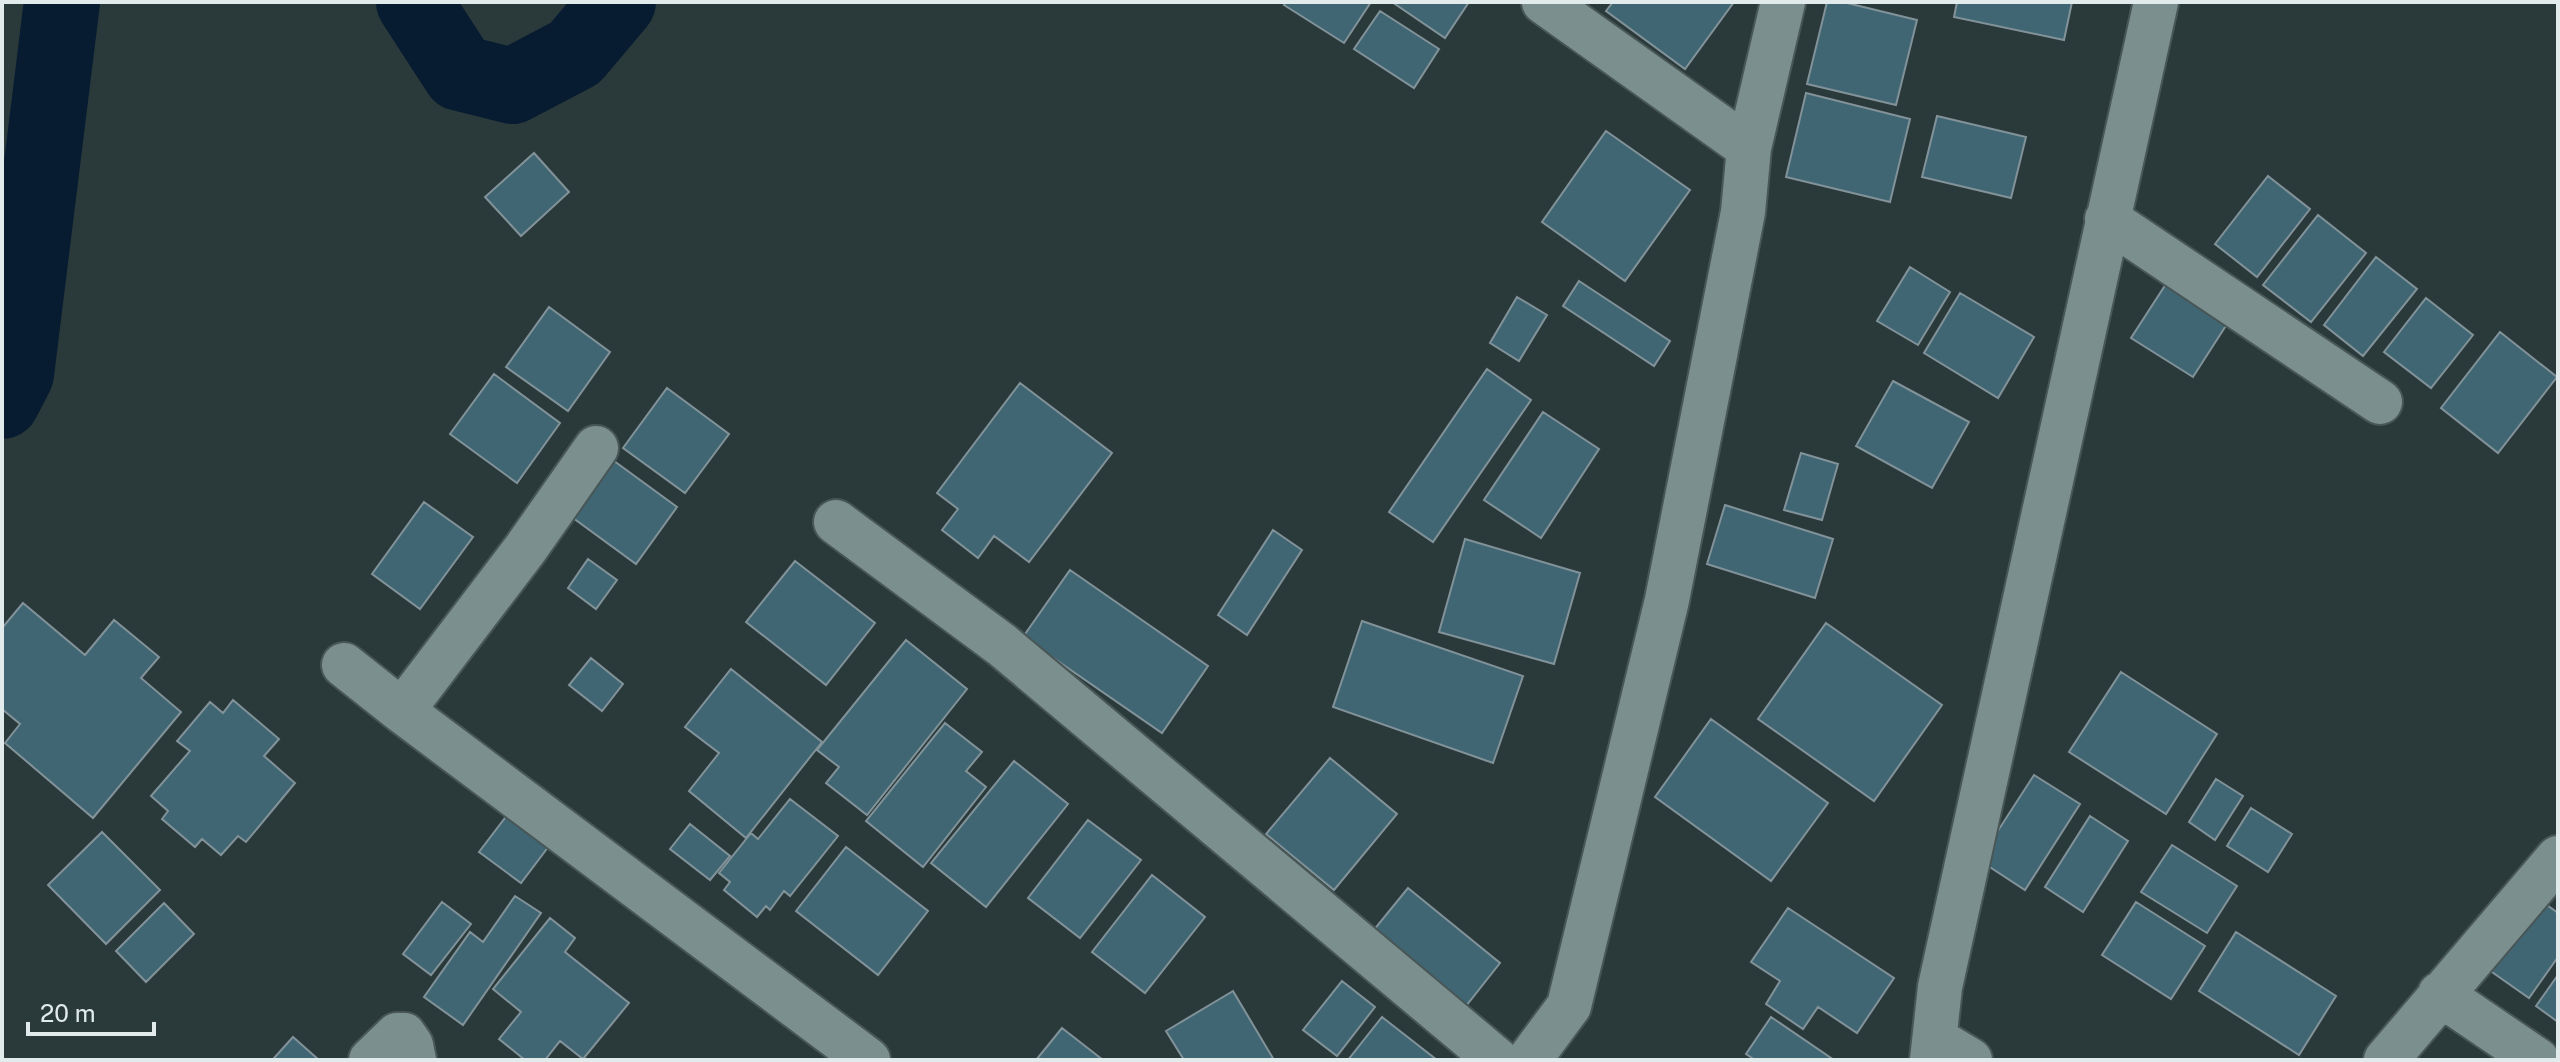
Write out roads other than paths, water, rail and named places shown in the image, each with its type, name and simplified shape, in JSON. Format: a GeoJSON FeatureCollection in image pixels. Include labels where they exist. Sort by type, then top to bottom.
{"type":"FeatureCollection","features":[{"type":"Feature","properties":{"kind":"street"},"geometry":{"type":"LineString","coordinates":[[1544,2],[1749,148]]}},
{"type":"Feature","properties":{"kind":"street"},"geometry":{"type":"LineString","coordinates":[[1529,1060],[1569,1006],[1656,645],[1743,212],[1749,148],[1783,2]]}},
{"type":"Feature","properties":{"kind":"street"},"geometry":{"type":"LineString","coordinates":[[1946,1053],[1943,972],[2156,2]]}},
{"type":"Feature","properties":{"kind":"street"},"geometry":{"type":"LineString","coordinates":[[2107,219],[2380,402]]}},
{"type":"Feature","properties":{"kind":"street"},"geometry":{"type":"LineString","coordinates":[[402,711],[526,548],[596,448]]}},
{"type":"Feature","properties":{"kind":"street"},"geometry":{"type":"LineString","coordinates":[[836,522],[1002,645],[1497,1060]]}},
{"type":"Feature","properties":{"kind":"street"},"geometry":{"type":"LineString","coordinates":[[344,665],[868,1060]]}},
{"type":"Feature","properties":{"kind":"street"},"geometry":{"type":"LineString","coordinates":[[2386,1060],[2558,858]]}},
{"type":"Feature","properties":{"kind":"street"},"geometry":{"type":"LineString","coordinates":[[2440,994],[2537,1060]]}},
{"type":"Feature","properties":{"kind":"street"},"geometry":{"type":"LineString","coordinates":[[371,1060],[397,1035],[404,1035],[411,1045],[414,1060]]}},
{"type":"Feature","properties":{"kind":"waterway"},"geometry":{"type":"LineString","coordinates":[[2,401],[16,374],[62,2]]}},
{"type":"Feature","properties":{"kind":"waterway"},"geometry":{"type":"LineString","coordinates":[[414,2],[460,73],[512,86],[575,53],[618,2]]}}]}
